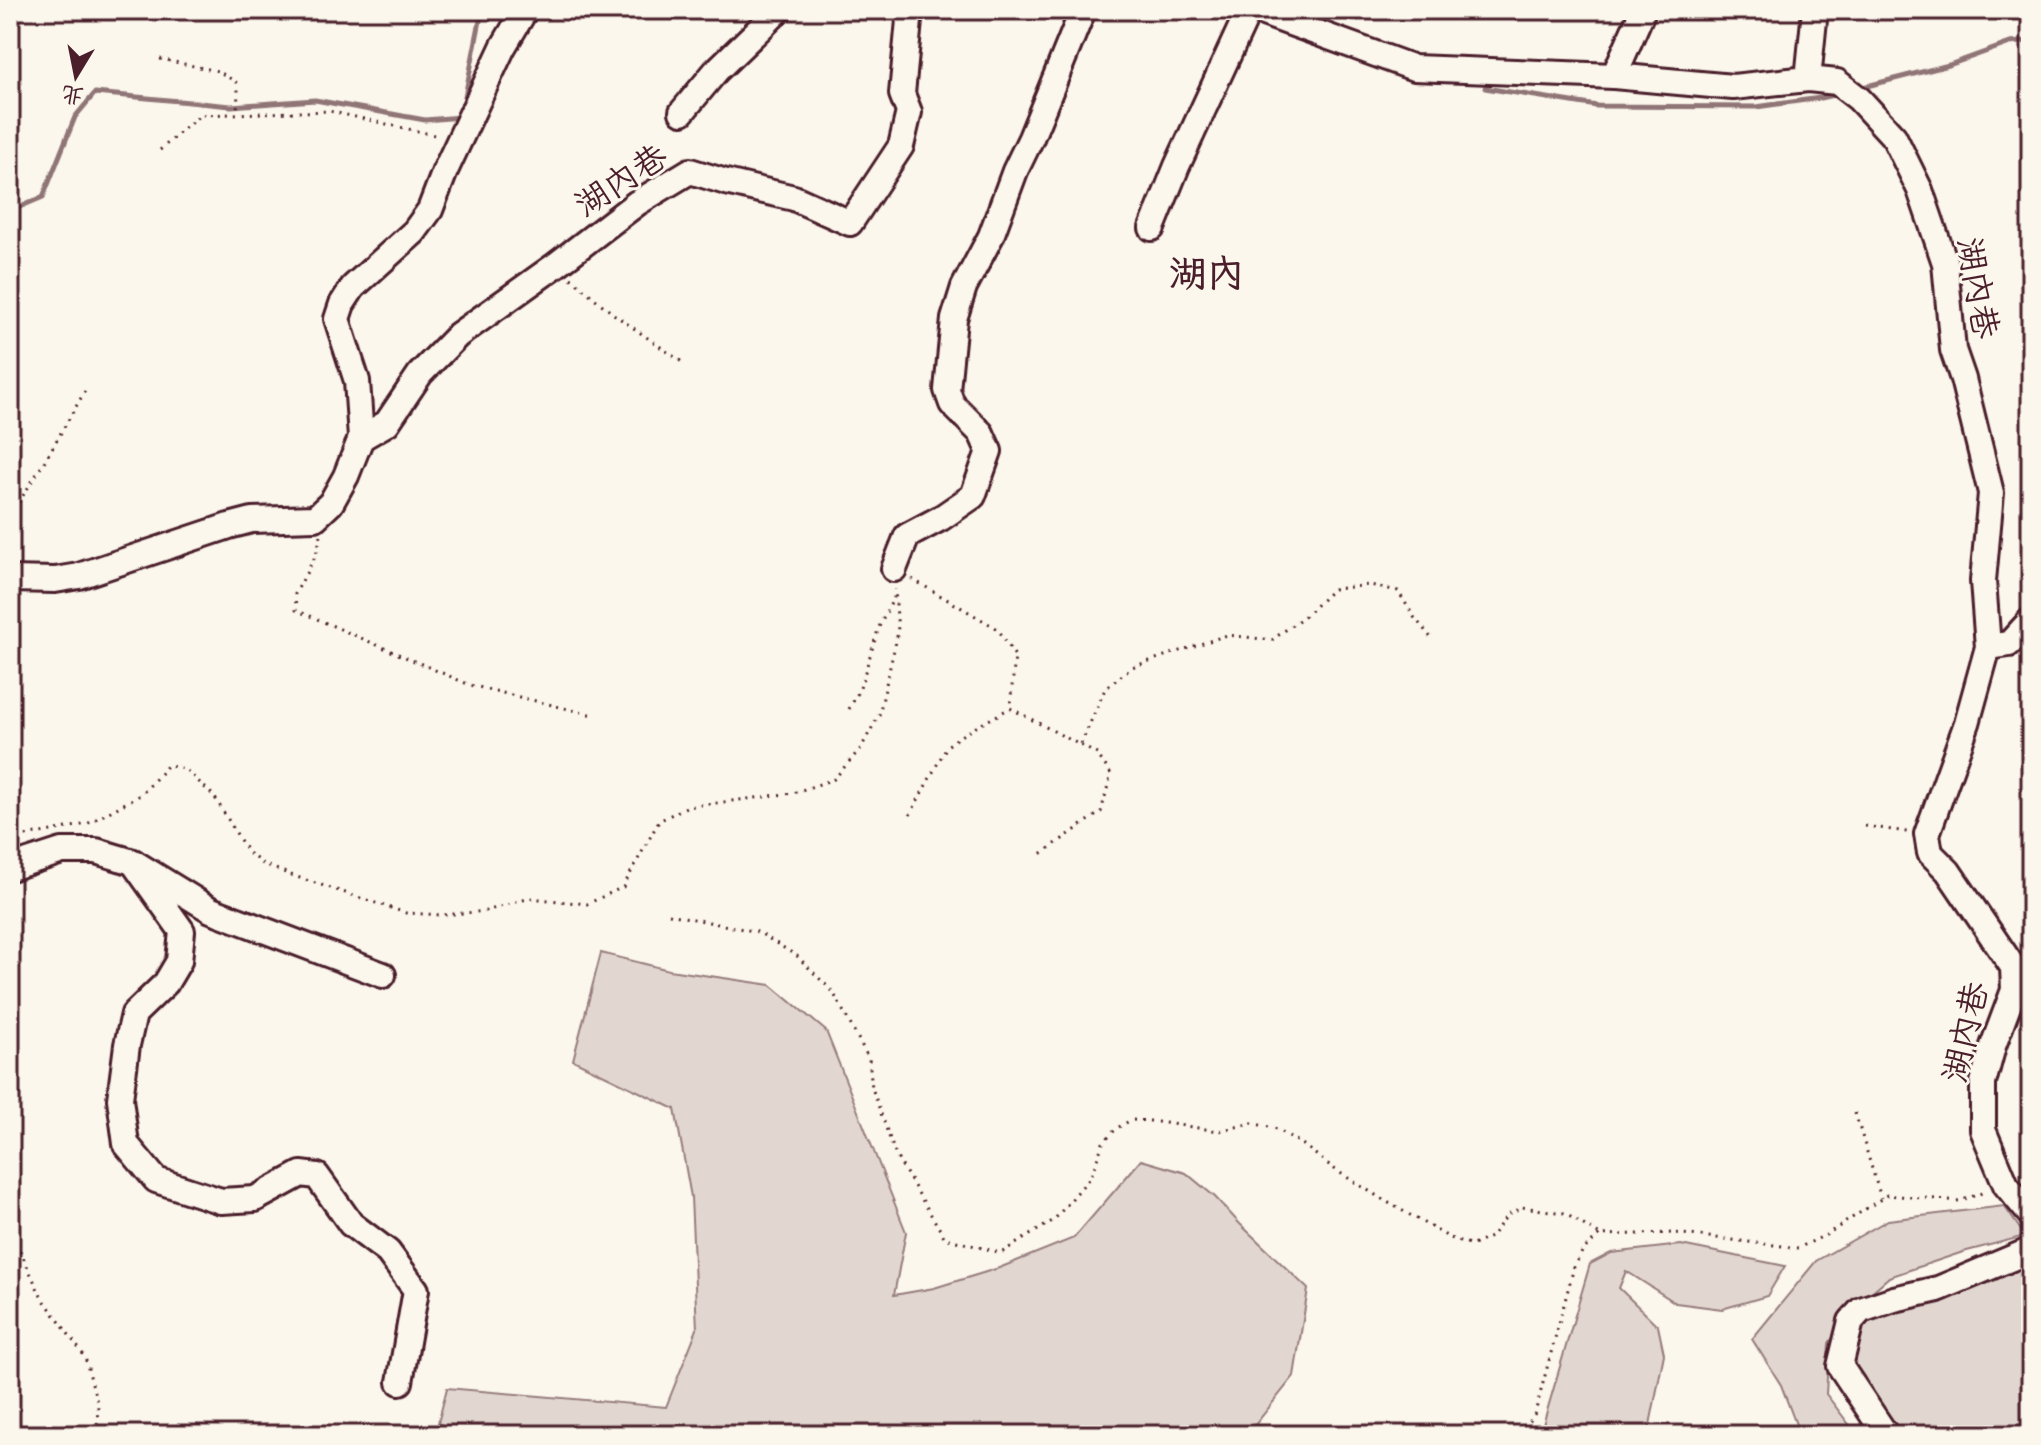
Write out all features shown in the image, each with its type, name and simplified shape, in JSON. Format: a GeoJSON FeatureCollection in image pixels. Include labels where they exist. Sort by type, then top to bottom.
{"type":"FeatureCollection","features":[{"type":"Feature","properties":{"kind":"street"},"geometry":{"type":"LineString","coordinates":[[10,579],[55,580],[79,576],[252,520],[315,518],[331,503],[361,438],[357,381],[337,319],[342,304],[353,287],[414,232],[430,210],[503,47],[525,10]]}},
{"type":"Feature","properties":{"kind":"street"},"geometry":{"type":"LineString","coordinates":[[682,112],[716,71],[779,10]]}},
{"type":"Feature","properties":{"kind":"street","name":"湖內巷"},"geometry":{"type":"LineString","coordinates":[[361,438],[387,423],[420,374],[458,335],[637,203],[690,171],[794,198],[850,223],[901,146],[909,112],[902,94],[910,10]]}},
{"type":"Feature","properties":{"kind":"street"},"geometry":{"type":"LineString","coordinates":[[894,569],[907,536],[973,496],[989,451],[981,433],[952,404],[947,390],[954,319],[964,287],[991,236],[1083,10]]}},
{"type":"Feature","properties":{"kind":"street"},"geometry":{"type":"LineString","coordinates":[[1152,228],[1249,10]]}},
{"type":"Feature","properties":{"kind":"street","name":"湖內巷"},"geometry":{"type":"LineString","coordinates":[[1255,10],[1266,15],[1297,17],[1414,68],[1614,76],[1733,87],[1808,79],[1837,82],[1859,99],[1894,137],[1920,190],[1945,263],[1953,350],[1991,493],[1983,581],[1988,647],[1967,723],[1927,834],[1930,853],[1948,871],[2013,967],[2014,990],[1983,1083],[1983,1130],[2006,1185],[2031,1215]]}},
{"type":"Feature","properties":{"kind":"street"},"geometry":{"type":"LineString","coordinates":[[1614,76],[1643,10]]}},
{"type":"Feature","properties":{"kind":"street"},"geometry":{"type":"LineString","coordinates":[[1808,79],[1815,10]]}},
{"type":"Feature","properties":{"kind":"street"},"geometry":{"type":"LineString","coordinates":[[1988,647],[2009,644],[2031,620]]}},
{"type":"Feature","properties":{"kind":"street"},"geometry":{"type":"LineString","coordinates":[[10,868],[62,851],[96,851],[133,862],[211,910],[383,975]]}},
{"type":"Feature","properties":{"kind":"street"},"geometry":{"type":"LineString","coordinates":[[133,862],[182,931],[179,961],[166,983],[134,1014],[120,1099],[126,1144],[156,1180],[221,1201],[255,1199],[301,1174],[317,1176],[351,1224],[388,1252],[416,1290],[400,1382]]}},
{"type":"Feature","properties":{"kind":"street"},"geometry":{"type":"LineString","coordinates":[[1886,1435],[1840,1366],[1851,1321],[1861,1310],[1938,1289],[2031,1250]]}},
{"type":"Feature","properties":{"kind":"path"},"geometry":{"type":"LineString","coordinates":[[160,59],[218,71],[236,82],[237,114]]}},
{"type":"Feature","properties":{"kind":"path"},"geometry":{"type":"LineString","coordinates":[[160,150],[200,115],[329,111],[459,141]]}},
{"type":"Feature","properties":{"kind":"path"},"geometry":{"type":"LineString","coordinates":[[556,265],[612,313],[682,362]]}},
{"type":"Feature","properties":{"kind":"path"},"geometry":{"type":"LineString","coordinates":[[10,516],[85,391]]}},
{"type":"Feature","properties":{"kind":"path"},"geometry":{"type":"LineString","coordinates":[[327,507],[316,555],[295,594],[296,610],[470,685],[593,715]]}},
{"type":"Feature","properties":{"kind":"path"},"geometry":{"type":"LineString","coordinates":[[10,839],[87,824],[142,794],[168,765],[185,769],[214,796],[248,853],[263,864],[291,875],[406,913],[443,915],[486,911],[530,898],[587,904],[623,887],[659,821],[672,814],[686,807],[793,793],[834,779],[861,748],[879,715],[898,632],[894,569]]}},
{"type":"Feature","properties":{"kind":"path"},"geometry":{"type":"LineString","coordinates":[[894,569],[998,629],[1015,656],[1010,708]]}},
{"type":"Feature","properties":{"kind":"path"},"geometry":{"type":"LineString","coordinates":[[1081,744],[1105,689],[1132,667],[1227,635],[1272,640],[1307,614],[1333,589],[1370,585],[1398,591],[1432,639]]}},
{"type":"Feature","properties":{"kind":"path"},"geometry":{"type":"LineString","coordinates":[[849,709],[859,691],[879,627],[895,594]]}},
{"type":"Feature","properties":{"kind":"path"},"geometry":{"type":"LineString","coordinates":[[1010,708],[1097,754],[1111,774],[1101,812],[1041,854]]}},
{"type":"Feature","properties":{"kind":"path"},"geometry":{"type":"LineString","coordinates":[[910,815],[947,746],[1010,708]]}},
{"type":"Feature","properties":{"kind":"path"},"geometry":{"type":"LineString","coordinates":[[1865,826],[1927,834]]}},
{"type":"Feature","properties":{"kind":"path"},"geometry":{"type":"LineString","coordinates":[[669,914],[758,932],[797,956],[833,992],[869,1059],[872,1088],[896,1156],[945,1238],[1001,1253],[1054,1220],[1091,1176],[1103,1143],[1117,1128],[1131,1120],[1219,1131],[1252,1123],[1277,1129],[1382,1199],[1450,1238],[1473,1245],[1491,1237],[1508,1214],[1522,1207],[1564,1213],[1600,1235],[1675,1233],[1798,1248],[1826,1235],[1887,1195],[1960,1201],[2006,1185]]}},
{"type":"Feature","properties":{"kind":"path"},"geometry":{"type":"LineString","coordinates":[[1855,1113],[1881,1199]]}},
{"type":"Feature","properties":{"kind":"path"},"geometry":{"type":"LineString","coordinates":[[10,1229],[41,1296],[85,1357],[98,1406],[97,1425],[89,1435]]}},
{"type":"Feature","properties":{"kind":"path"},"geometry":{"type":"LineString","coordinates":[[1521,1435],[1535,1413],[1574,1267],[1583,1250],[1600,1235]]}},
{"type":"Feature","properties":{"kind":"shaded area"},"geometry":{"type":"Polygon","coordinates":[[[601,953],[669,970],[771,985],[826,1031],[906,1232],[894,1295],[934,1288],[999,1268],[1074,1238],[1141,1160],[1186,1173],[1215,1197],[1308,1289],[1294,1376],[1247,1435],[460,1435],[438,1423],[447,1388],[666,1407],[697,1329],[691,1197],[675,1109],[573,1060],[601,953]]]}},
{"type":"Feature","properties":{"kind":"shaded area"},"geometry":{"type":"Polygon","coordinates":[[[2004,1206],[2025,1236],[1963,1252],[1889,1277],[1860,1302],[1829,1343],[1826,1394],[1857,1435],[1800,1435],[1781,1385],[1752,1339],[1816,1261],[1888,1220],[2004,1206]]]}},
{"type":"Feature","properties":{"kind":"shaded area"},"geometry":{"type":"Polygon","coordinates":[[[1681,1245],[1785,1266],[1767,1296],[1722,1309],[1676,1303],[1626,1271],[1619,1288],[1658,1326],[1664,1354],[1648,1435],[1540,1435],[1590,1264],[1611,1253],[1681,1245]]]}},
{"type":"Feature","properties":{"kind":"shaded area"},"geometry":{"type":"Polygon","coordinates":[[[2031,1259],[2031,1435],[1895,1435],[1846,1360],[1861,1320],[2031,1259]]]}},
{"type":"Feature","properties":{"kind":"waterway"},"geometry":{"type":"LineString","coordinates":[[10,211],[43,197],[75,117],[95,93],[231,106],[315,100],[425,120],[461,117],[482,10]]}},
{"type":"Feature","properties":{"kind":"waterway"},"geometry":{"type":"LineString","coordinates":[[1859,88],[1949,65],[2010,43],[2031,41]]}},
{"type":"Feature","properties":{"kind":"waterway"},"geometry":{"type":"LineString","coordinates":[[1485,88],[1597,106],[1756,107],[1838,94]]}},
{"type":"Feature","properties":{"kind":"district","name":"湖內"},"geometry":{"type":"Point","coordinates":[1207,273]}}]}
